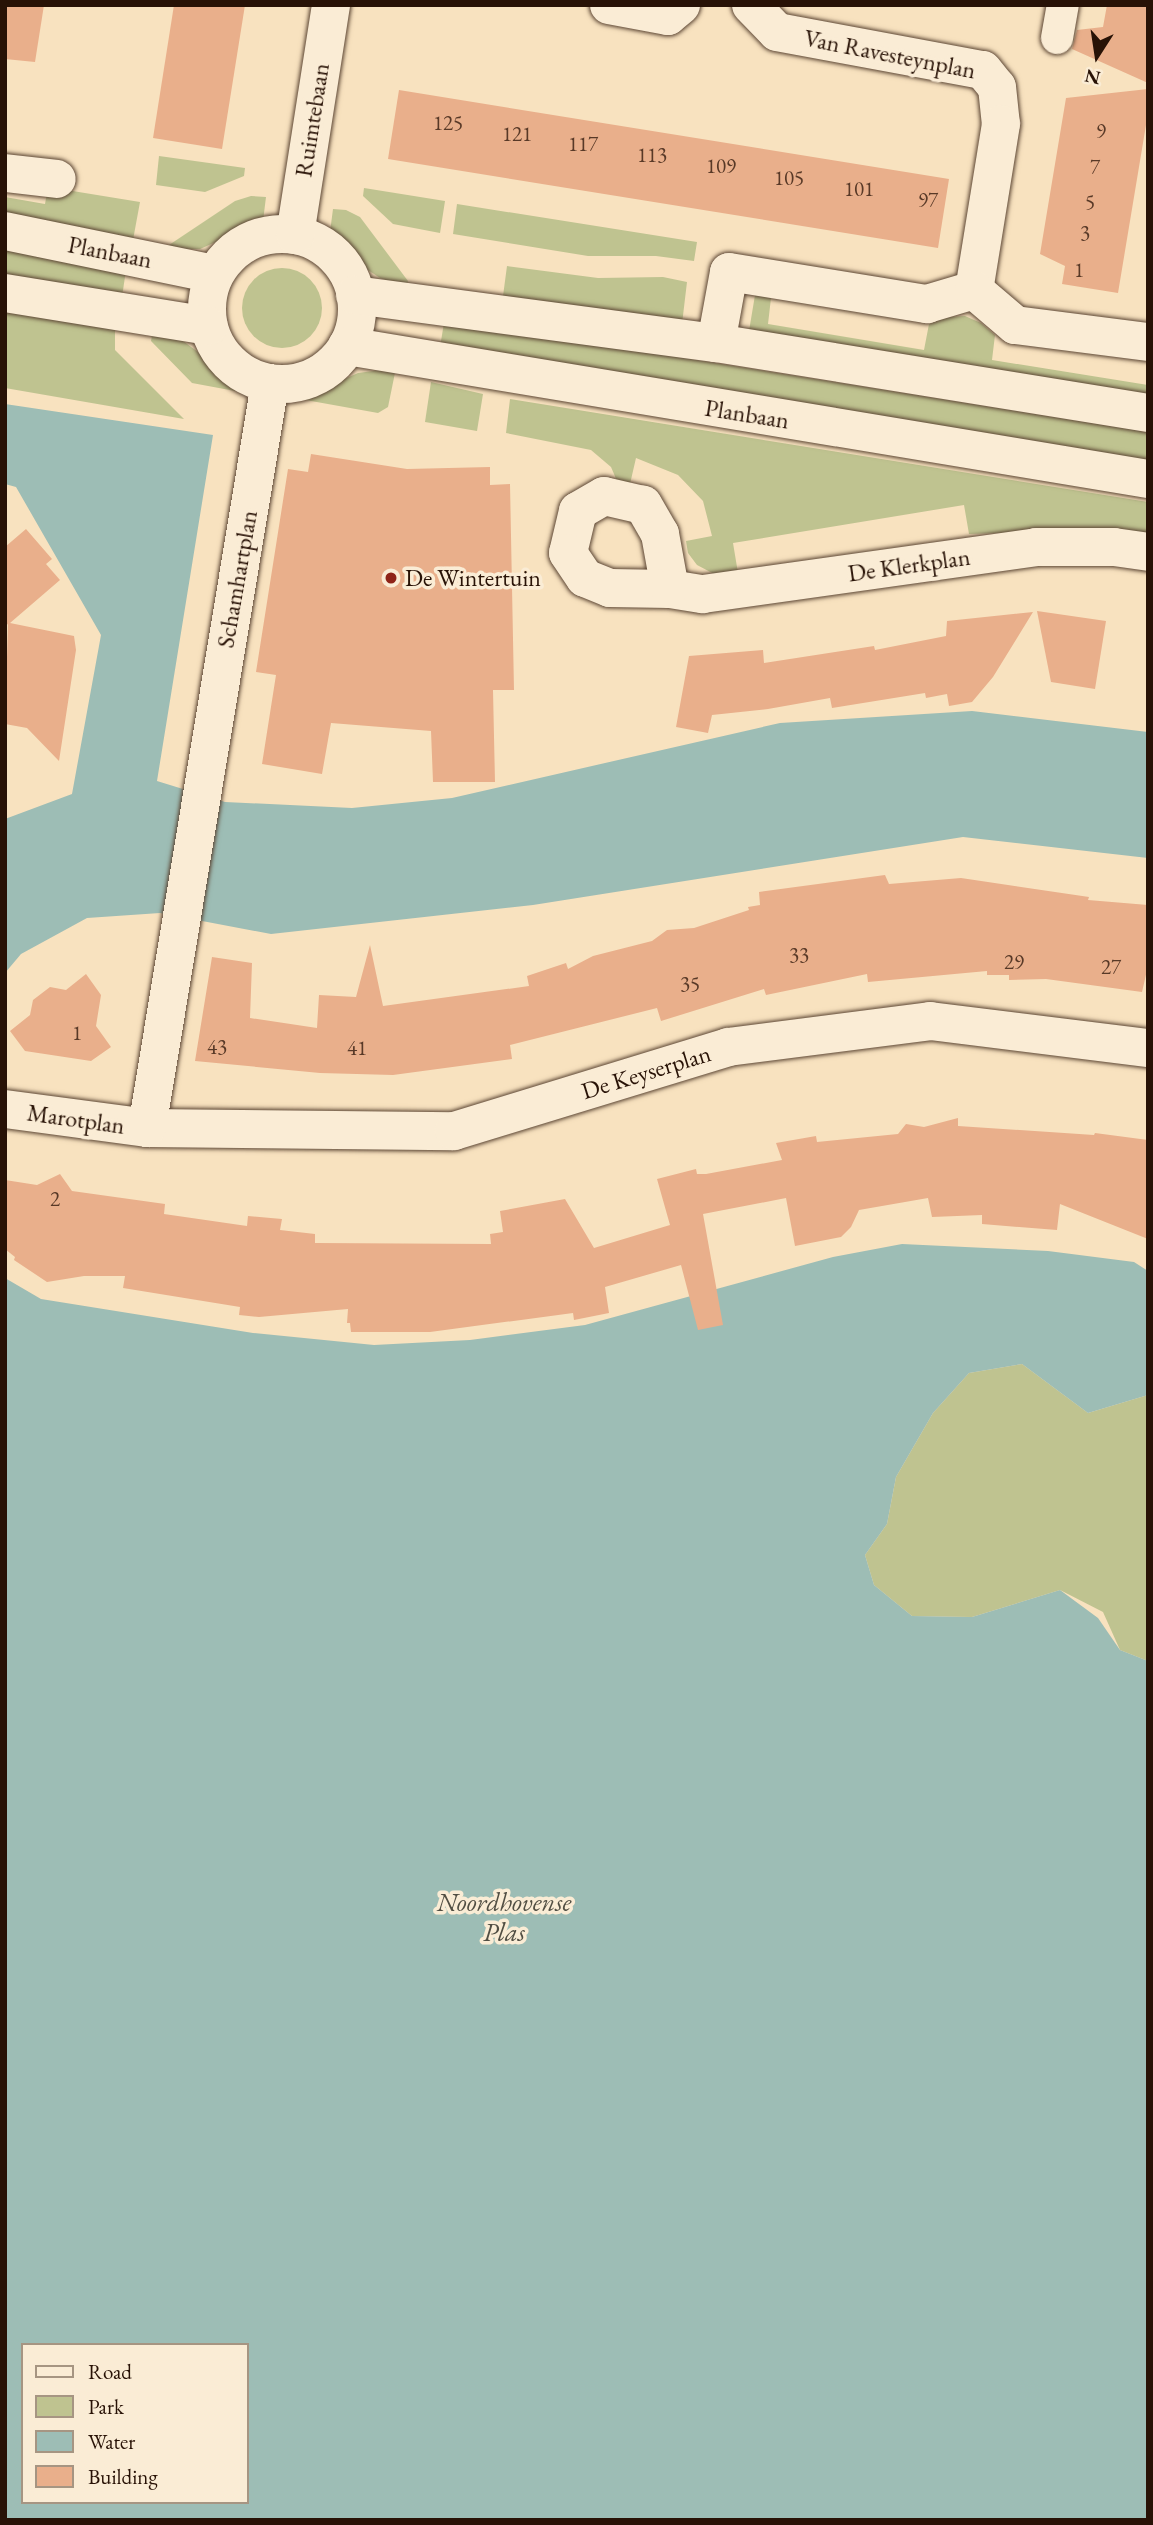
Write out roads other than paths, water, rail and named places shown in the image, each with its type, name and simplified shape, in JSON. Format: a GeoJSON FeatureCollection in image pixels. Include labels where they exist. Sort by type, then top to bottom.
{"type":"FeatureCollection","features":[{"type":"Feature","properties":{"kind":"street","name":"Ruimtebaan"},"geometry":{"type":"LineString","coordinates":[[295,236],[331,5]]}},
{"type":"Feature","properties":{"kind":"street"},"geometry":{"type":"LineString","coordinates":[[609,5],[668,16],[681,5]]}},
{"type":"Feature","properties":{"kind":"street","name":"Van Ravesteynplan"},"geometry":{"type":"LineString","coordinates":[[751,5],[777,32],[984,70],[997,87],[1001,124],[974,290]]}},
{"type":"Feature","properties":{"kind":"street"},"geometry":{"type":"LineString","coordinates":[[1058,38],[1063,5]]}},
{"type":"Feature","properties":{"kind":"street"},"geometry":{"type":"LineString","coordinates":[[5,173],[57,178]]}},
{"type":"Feature","properties":{"kind":"street","name":"Planbaan"},"geometry":{"type":"LineString","coordinates":[[5,231],[215,274]]}},
{"type":"Feature","properties":{"kind":"street"},"geometry":{"type":"LineString","coordinates":[[295,236],[312,241],[340,262],[355,295],[357,312],[347,346],[337,360],[306,380],[288,384],[270,383],[249,376],[230,364],[217,347],[208,326],[206,309],[215,274],[226,258],[257,238],[295,236]]}},
{"type":"Feature","properties":{"kind":"street"},"geometry":{"type":"LineString","coordinates":[[716,343],[729,272],[927,304],[974,290],[1015,325],[1148,342]]}},
{"type":"Feature","properties":{"kind":"street"},"geometry":{"type":"LineString","coordinates":[[5,293],[208,326]]}},
{"type":"Feature","properties":{"kind":"street"},"geometry":{"type":"LineString","coordinates":[[355,295],[716,343],[1148,413]]}},
{"type":"Feature","properties":{"kind":"street","name":"Planbaan"},"geometry":{"type":"LineString","coordinates":[[347,346],[1148,479]]}},
{"type":"Feature","properties":{"kind":"street","name":"Schamhartplan"},"geometry":{"type":"LineString","coordinates":[[147,1128],[270,383]]}},
{"type":"Feature","properties":{"kind":"street","name":"De Klerkplan"},"geometry":{"type":"LineString","coordinates":[[670,589],[704,594],[1036,547],[1114,547],[1148,552]]}},
{"type":"Feature","properties":{"kind":"street","name":"De Keyserplan"},"geometry":{"type":"LineString","coordinates":[[147,1128],[454,1131],[728,1047],[930,1021],[1148,1048]]}},
{"type":"Feature","properties":{"kind":"street","name":"Marotplan"},"geometry":{"type":"LineString","coordinates":[[5,1109],[147,1128]]}},
{"type":"Feature","properties":{"kind":"water"},"geometry":{"type":"Polygon","coordinates":[[[5,404],[213,435],[157,781],[225,802],[352,808],[452,798],[780,723],[972,711],[1148,732],[1148,858],[963,837],[533,905],[271,934],[160,913],[87,918],[21,954],[5,973],[5,819],[72,794],[101,635],[16,487],[5,484],[5,404]]]}},
{"type":"Feature","properties":{"kind":"water","name":"Noordhovense Plas"},"geometry":{"type":"Polygon","coordinates":[[[902,1244],[1048,1251],[1134,1262],[1148,1271],[1148,1395],[1088,1413],[1022,1364],[969,1373],[933,1413],[896,1477],[887,1524],[865,1555],[874,1585],[912,1616],[972,1617],[1060,1590],[1098,1618],[1120,1650],[1148,1661],[1148,2520],[5,2520],[5,1278],[41,1299],[253,1333],[374,1345],[470,1340],[585,1325],[833,1257],[902,1244]]]}},
{"type":"Feature","properties":{"kind":"place","name":"De Wintertuin"},"geometry":{"type":"Point","coordinates":[391,578]}}]}
